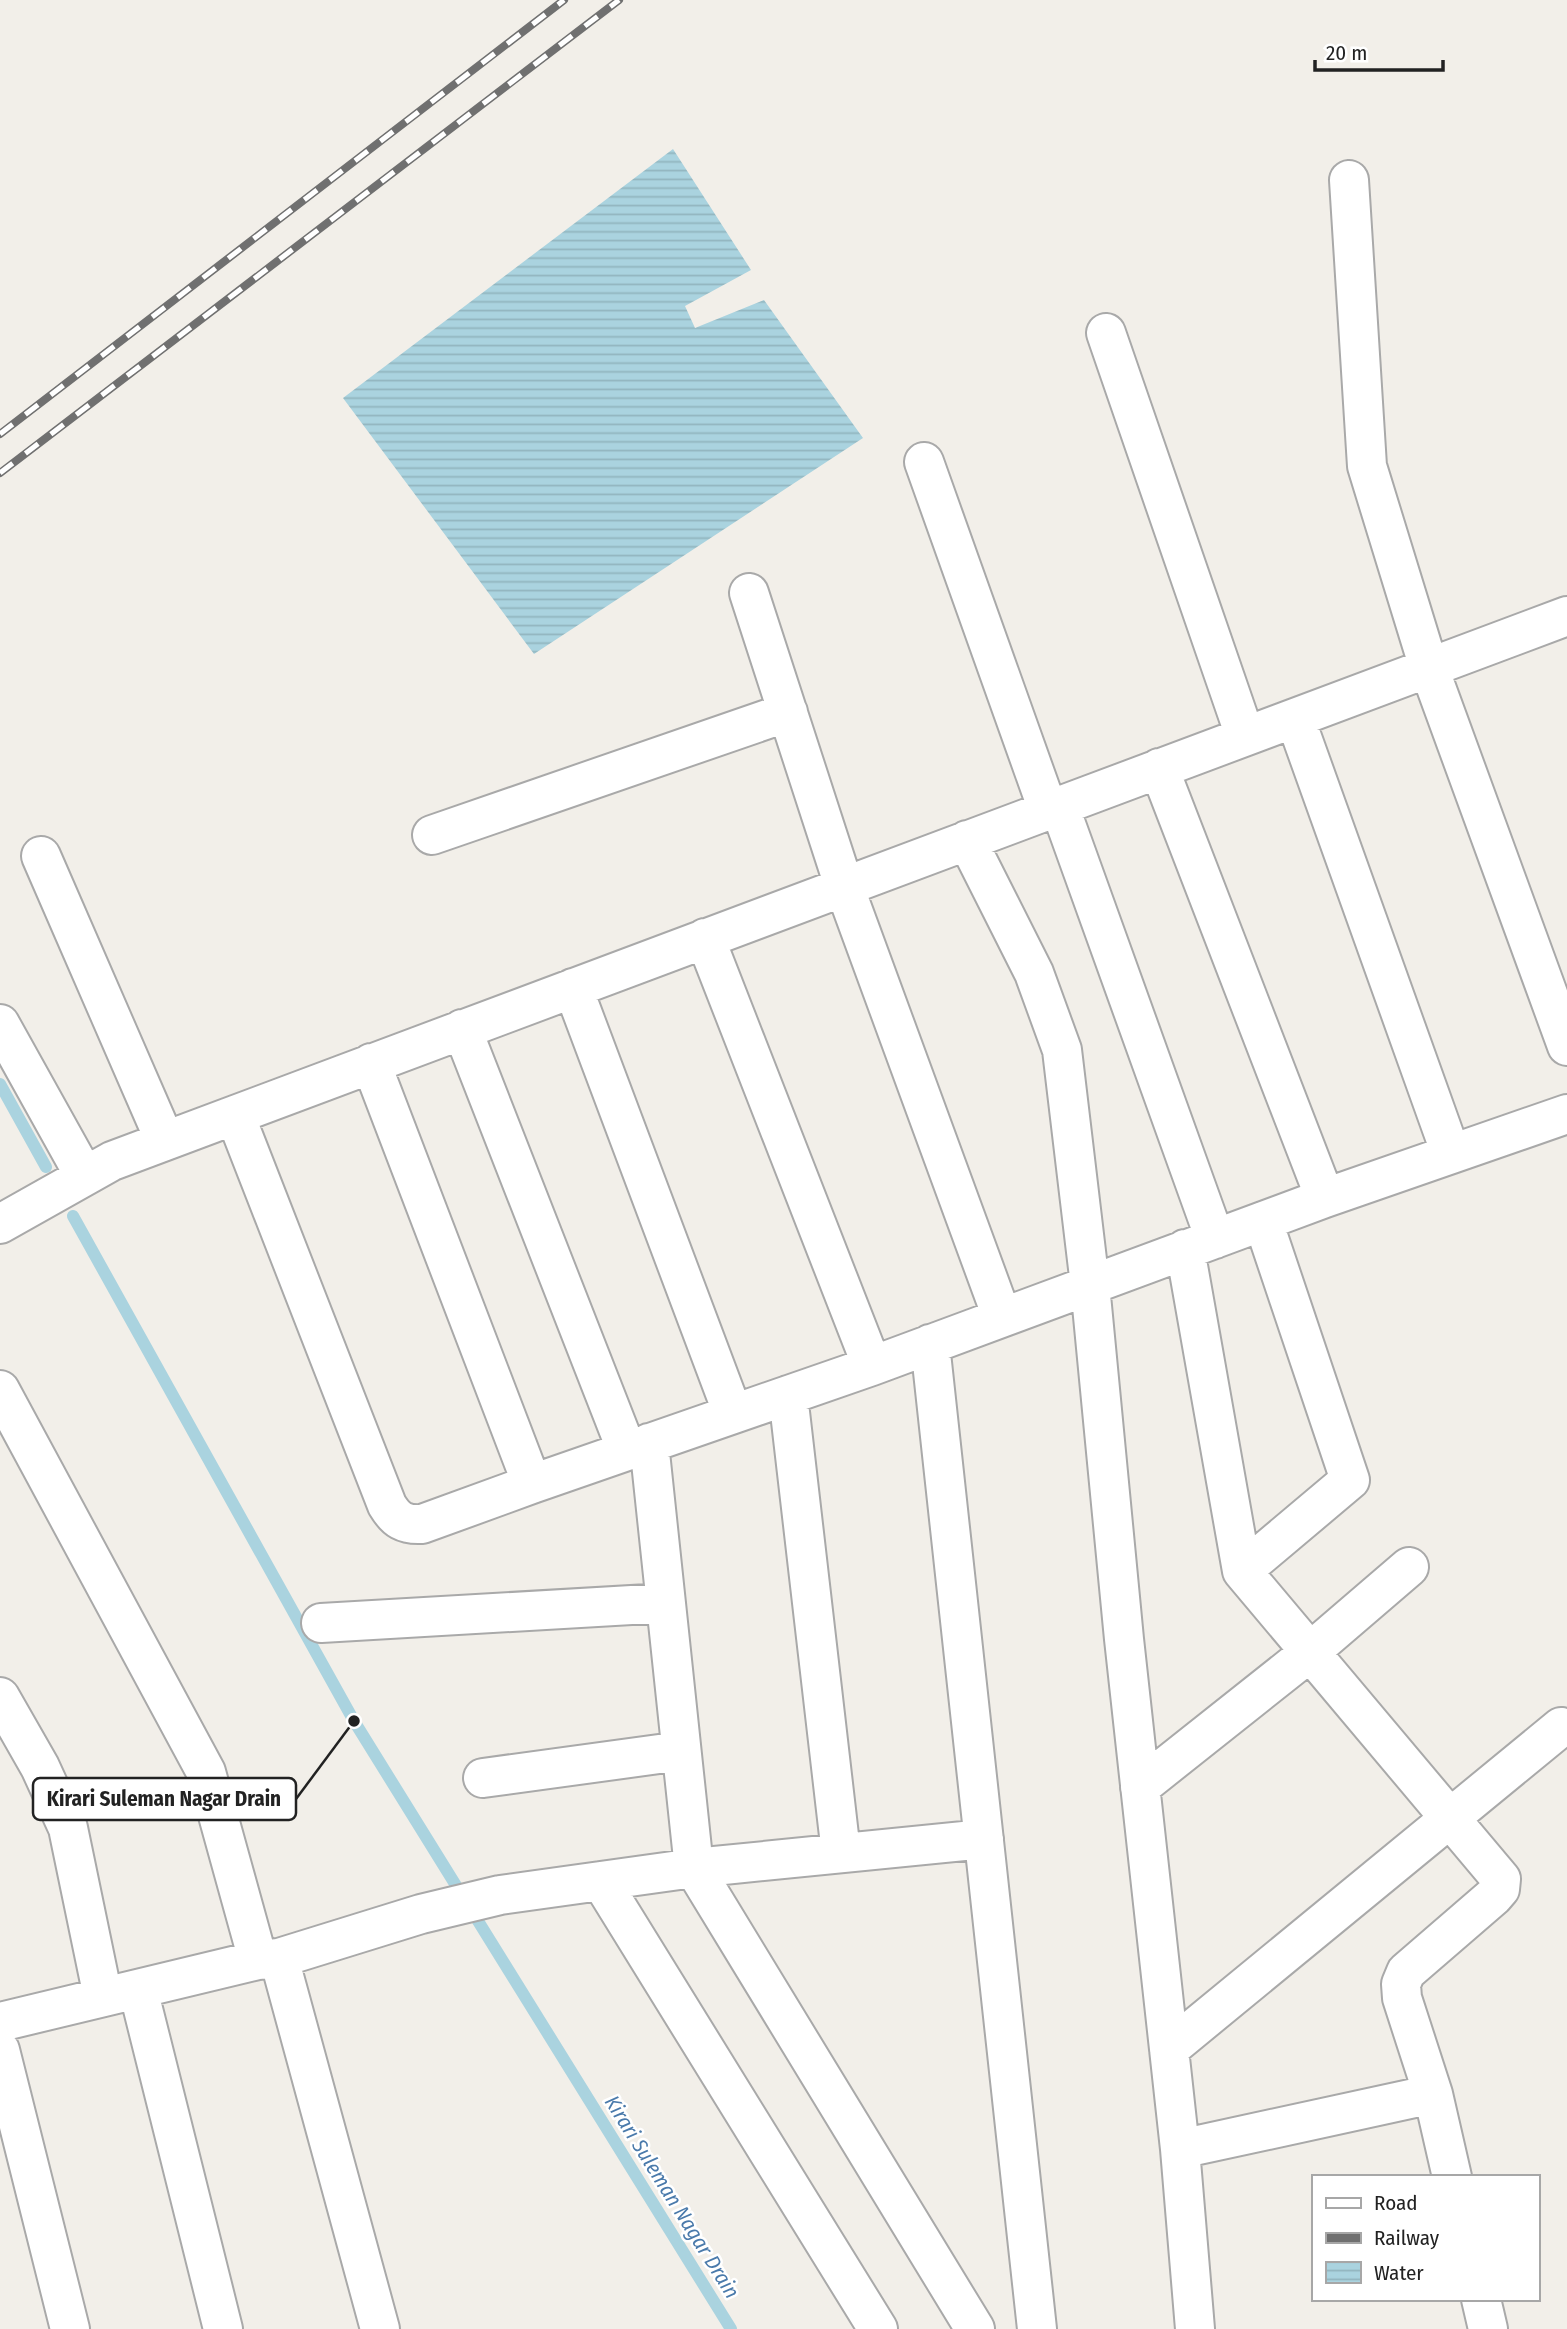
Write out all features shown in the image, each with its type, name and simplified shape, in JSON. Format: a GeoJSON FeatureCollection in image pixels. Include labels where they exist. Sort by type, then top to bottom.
{"type":"FeatureCollection","features":[{"type":"Feature","properties":{"kind":"street"},"geometry":{"type":"LineString","coordinates":[[1349,180],[1367,466],[1429,667],[1567,1046]]}},
{"type":"Feature","properties":{"kind":"street"},"geometry":{"type":"LineString","coordinates":[[1106,333],[1245,736]]}},
{"type":"Feature","properties":{"kind":"street"},"geometry":{"type":"LineString","coordinates":[[924,462],[1053,807],[1200,1244],[1242,1572],[1502,1880],[1500,1889],[1494,1896],[1418,1959],[1406,1972],[1401,1984],[1402,1998],[1433,2094],[1452,2175]]}},
{"type":"Feature","properties":{"kind":"street"},"geometry":{"type":"LineString","coordinates":[[750,593],[844,886],[1002,1317]]}},
{"type":"Feature","properties":{"kind":"street"},"geometry":{"type":"LineString","coordinates":[[0,1224],[112,1161],[1567,616]]}},
{"type":"Feature","properties":{"kind":"street"},"geometry":{"type":"LineString","coordinates":[[432,835],[788,712]]}},
{"type":"Feature","properties":{"kind":"street"},"geometry":{"type":"LineString","coordinates":[[1295,718],[1451,1154]]}},
{"type":"Feature","properties":{"kind":"street"},"geometry":{"type":"LineString","coordinates":[[1159,768],[1325,1198]]}},
{"type":"Feature","properties":{"kind":"street"},"geometry":{"type":"LineString","coordinates":[[967,840],[1034,974],[1062,1050],[1090,1285],[1140,1787],[1180,2149],[1195,2329]]}},
{"type":"Feature","properties":{"kind":"street"},"geometry":{"type":"LineString","coordinates":[[41,856],[165,1141]]}},
{"type":"Feature","properties":{"kind":"street"},"geometry":{"type":"LineString","coordinates":[[705,938],[872,1366]]}},
{"type":"Feature","properties":{"kind":"street"},"geometry":{"type":"LineString","coordinates":[[573,988],[733,1415]]}},
{"type":"Feature","properties":{"kind":"street"},"geometry":{"type":"LineString","coordinates":[[0,1024],[84,1175]]}},
{"type":"Feature","properties":{"kind":"street"},"geometry":{"type":"LineString","coordinates":[[462,1029],[638,1447],[666,1603],[694,1868],[975,2329]]}},
{"type":"Feature","properties":{"kind":"street"},"geometry":{"type":"LineString","coordinates":[[371,1063],[532,1483]]}},
{"type":"Feature","properties":{"kind":"street"},"geometry":{"type":"LineString","coordinates":[[235,1115],[387,1504],[395,1518],[408,1524],[422,1524],[532,1483],[872,1366],[1325,1198],[1567,1114]]}},
{"type":"Feature","properties":{"kind":"street"},"geometry":{"type":"LineString","coordinates":[[1242,1572],[1350,1480],[1262,1221]]}},
{"type":"Feature","properties":{"kind":"street"},"geometry":{"type":"LineString","coordinates":[[930,1344],[1037,2329]]}},
{"type":"Feature","properties":{"kind":"street"},"geometry":{"type":"LineString","coordinates":[[0,1390],[206,1772],[268,1959],[380,2329]]}},
{"type":"Feature","properties":{"kind":"street"},"geometry":{"type":"LineString","coordinates":[[788,1395],[841,1853]]}},
{"type":"Feature","properties":{"kind":"street"},"geometry":{"type":"LineString","coordinates":[[1140,1787],[1311,1652],[1409,1567]]}},
{"type":"Feature","properties":{"kind":"street"},"geometry":{"type":"LineString","coordinates":[[321,1623],[666,1603]]}},
{"type":"Feature","properties":{"kind":"street"},"geometry":{"type":"LineString","coordinates":[[0,1697],[40,1767],[68,1828],[223,2329]]}},
{"type":"Feature","properties":{"kind":"street"},"geometry":{"type":"LineString","coordinates":[[1169,2049],[1561,1727]]}},
{"type":"Feature","properties":{"kind":"street"},"geometry":{"type":"LineString","coordinates":[[483,1778],[681,1751]]}},
{"type":"Feature","properties":{"kind":"street"},"geometry":{"type":"LineString","coordinates":[[0,2022],[268,1959],[421,1914],[500,1895],[694,1868],[984,1839]]}},
{"type":"Feature","properties":{"kind":"street"},"geometry":{"type":"LineString","coordinates":[[601,1881],[878,2329]]}},
{"type":"Feature","properties":{"kind":"street"},"geometry":{"type":"LineString","coordinates":[[0,2050],[70,2329]]}},
{"type":"Feature","properties":{"kind":"street"},"geometry":{"type":"LineString","coordinates":[[1180,2149],[1433,2094]]}},
{"type":"Feature","properties":{"kind":"street"},"geometry":{"type":"LineString","coordinates":[[1481,2301],[1488,2329]]}},
{"type":"Feature","properties":{"kind":"water"},"geometry":{"type":"Polygon","coordinates":[[[673,149],[751,270],[685,306],[695,328],[764,300],[863,438],[534,654],[343,398],[673,149]]]}},
{"type":"Feature","properties":{"kind":"waterway","name":"Kirari Suleman Nagar Drain"},"geometry":{"type":"LineString","coordinates":[[0,1084],[46,1167]]}},
{"type":"Feature","properties":{"kind":"waterway","name":"Kirari Suleman Nagar Drain"},"geometry":{"type":"LineString","coordinates":[[73,1216],[354,1721],[731,2329]]}},
{"type":"Feature","properties":{"kind":"railway"},"geometry":{"type":"LineString","coordinates":[[0,434],[564,0]]}},
{"type":"Feature","properties":{"kind":"railway"},"geometry":{"type":"LineString","coordinates":[[0,473],[619,0]]}},
{"type":"Feature","properties":{"kind":"place","name":"Kirari Suleman Nagar Drain"},"geometry":{"type":"Point","coordinates":[354,1721]}}]}
